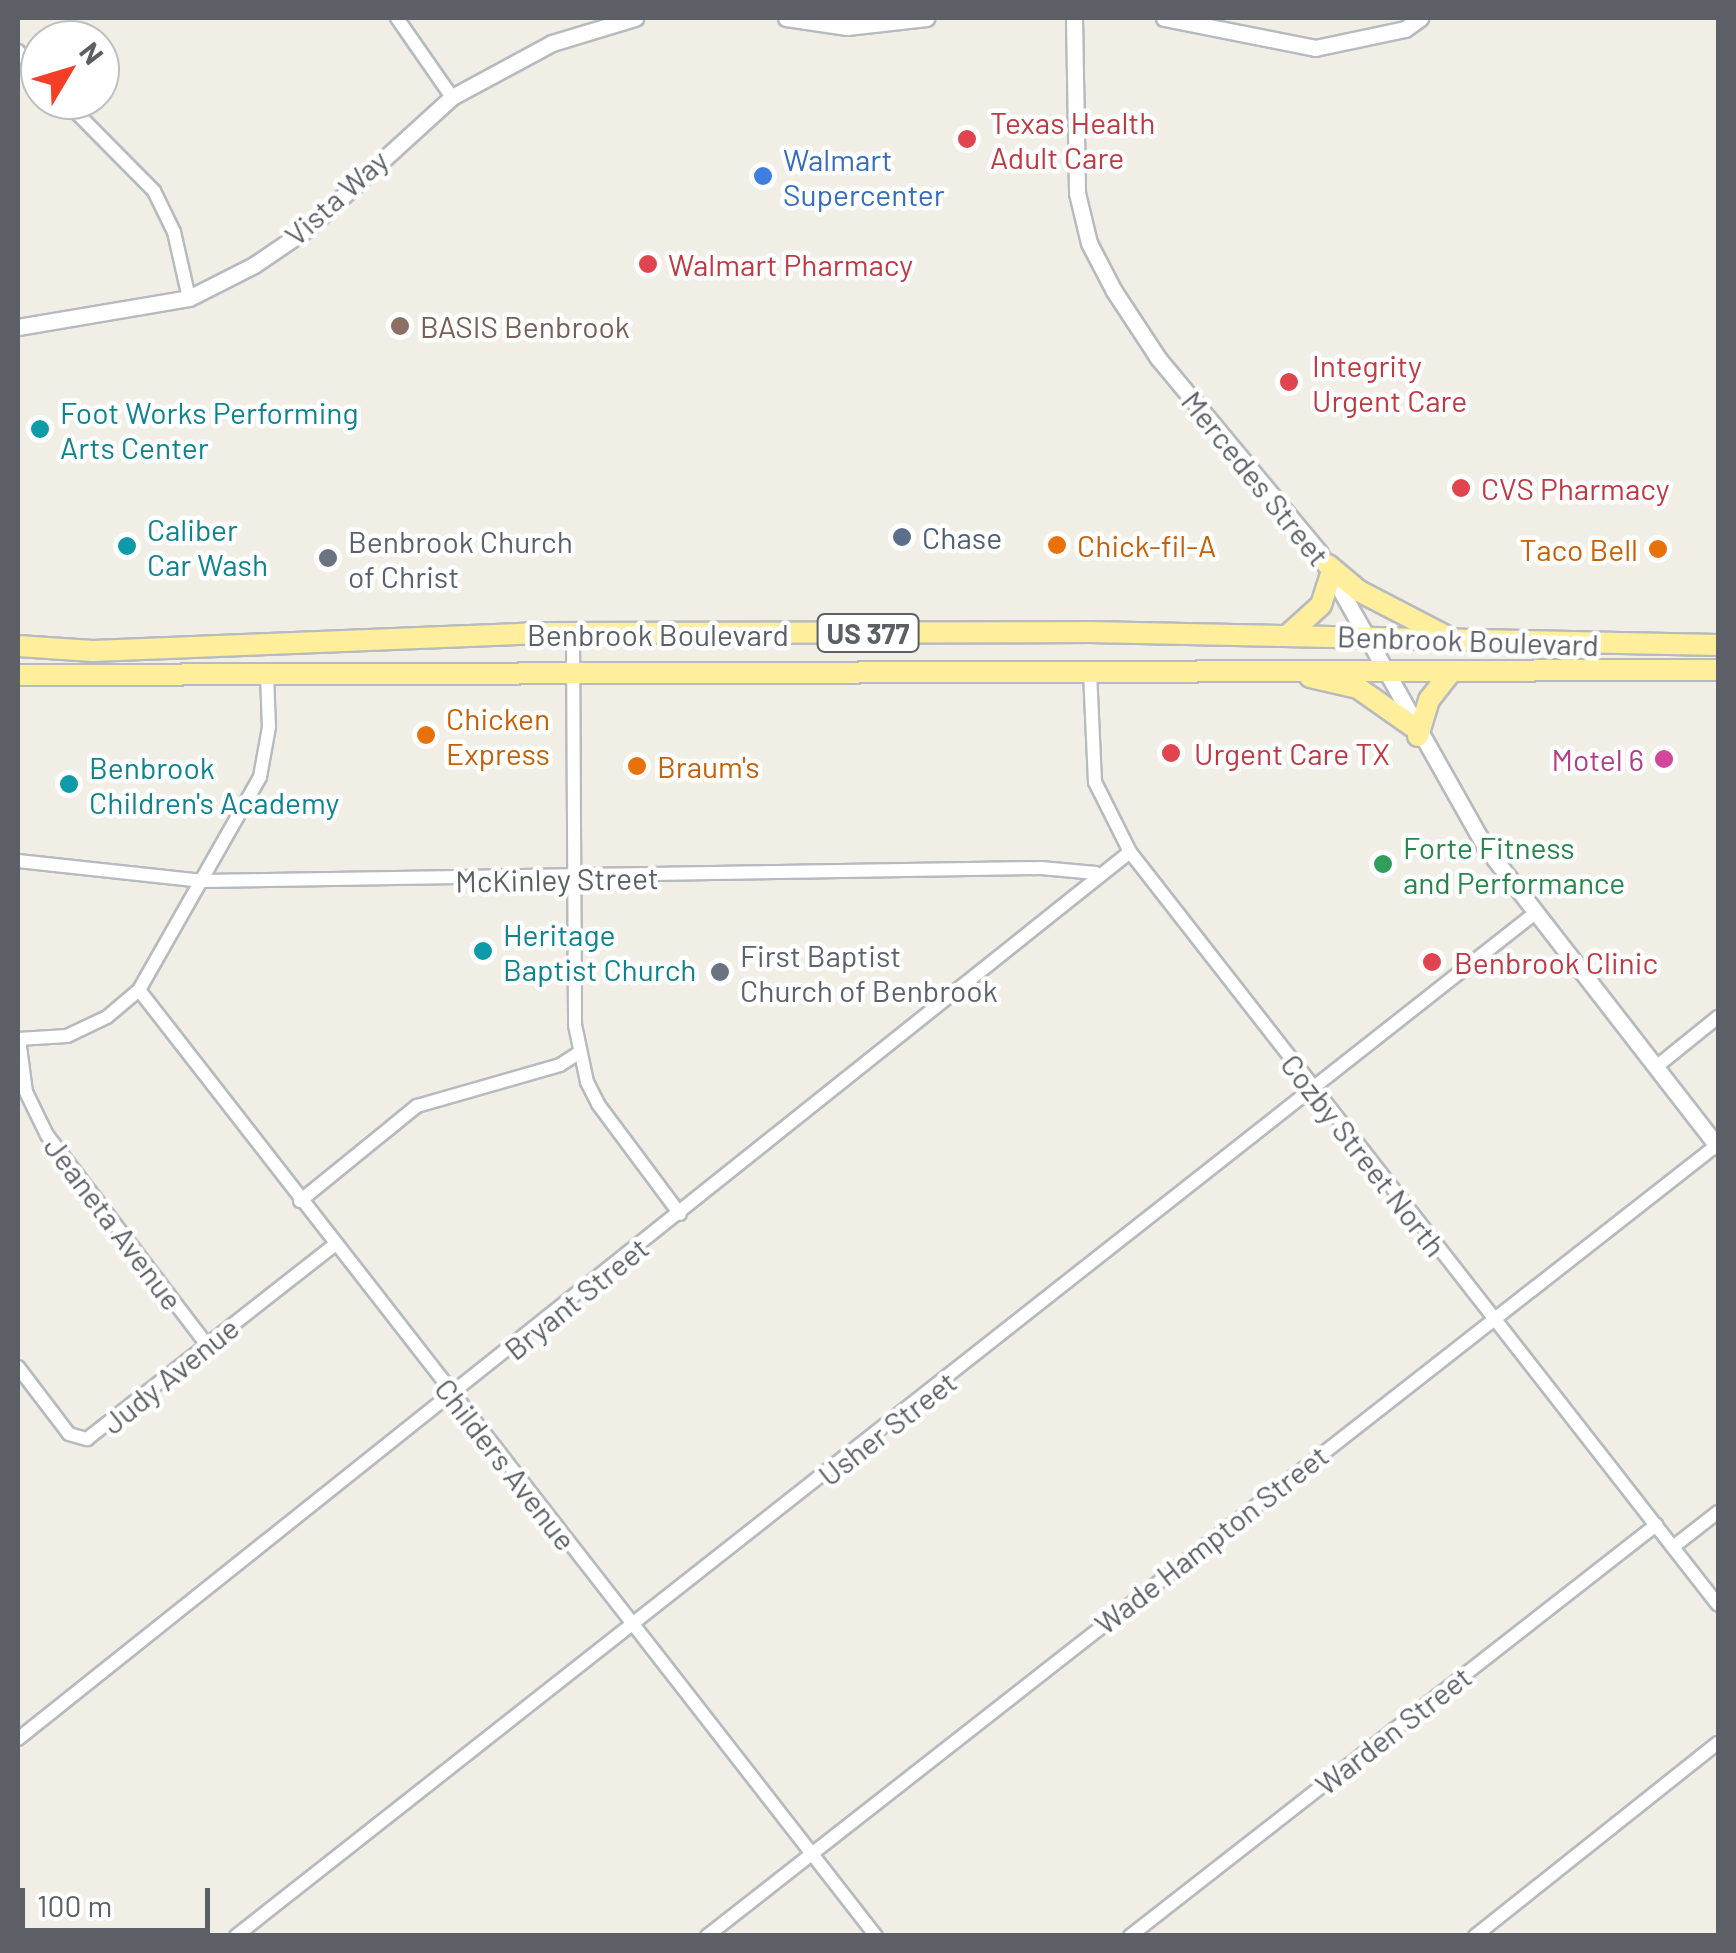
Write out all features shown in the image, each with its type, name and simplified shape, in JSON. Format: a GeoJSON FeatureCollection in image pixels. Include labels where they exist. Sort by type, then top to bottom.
{"type":"FeatureCollection","features":[{"type":"Feature","properties":{"kind":"highway"},"geometry":{"type":"LineString","coordinates":[[1290,634],[1321,605],[1330,569],[1360,592],[1450,639]]}},
{"type":"Feature","properties":{"kind":"highway","name":"Benbrook Boulevard"},"geometry":{"type":"LineString","coordinates":[[18,646],[92,651],[573,634],[1290,634],[1718,644]]}},
{"type":"Feature","properties":{"kind":"highway"},"geometry":{"type":"LineString","coordinates":[[1289,670],[1358,688],[1415,731],[1429,700],[1451,672]]}},
{"type":"Feature","properties":{"kind":"highway","name":"Benbrook Boulevard"},"geometry":{"type":"LineString","coordinates":[[18,675],[1718,670]]}},
{"type":"Feature","properties":{"kind":"street"},"geometry":{"type":"LineString","coordinates":[[397,18],[452,97]]}},
{"type":"Feature","properties":{"kind":"street","name":"Vista Way"},"geometry":{"type":"LineString","coordinates":[[18,327],[189,298],[307,229],[452,97],[552,43],[609,20],[635,18]]}},
{"type":"Feature","properties":{"kind":"street"},"geometry":{"type":"LineString","coordinates":[[786,18],[846,27],[926,18]]}},
{"type":"Feature","properties":{"kind":"street","name":"Mercedes Street"},"geometry":{"type":"LineString","coordinates":[[1074,18],[1077,193],[1090,243],[1158,358],[1285,504],[1330,569],[1415,731],[1534,914],[1718,1146]]}},
{"type":"Feature","properties":{"kind":"street"},"geometry":{"type":"LineString","coordinates":[[1164,18],[1314,48],[1405,29],[1420,18]]}},
{"type":"Feature","properties":{"kind":"street"},"geometry":{"type":"LineString","coordinates":[[84,120],[154,191],[174,232],[189,298]]}},
{"type":"Feature","properties":{"kind":"street"},"geometry":{"type":"LineString","coordinates":[[573,634],[578,672],[575,880],[580,1052],[598,1104],[680,1214]]}},
{"type":"Feature","properties":{"kind":"street","name":"Cozby Street North"},"geometry":{"type":"LineString","coordinates":[[1090,672],[1095,782],[1130,852],[1718,1604]]}},
{"type":"Feature","properties":{"kind":"street"},"geometry":{"type":"LineString","coordinates":[[18,1039],[67,1036],[107,1018],[139,990],[260,777],[269,727],[267,676]]}},
{"type":"Feature","properties":{"kind":"street","name":"Bryant Street"},"geometry":{"type":"LineString","coordinates":[[22,1736],[454,1396],[1096,873],[1130,852]]}},
{"type":"Feature","properties":{"kind":"street","name":"McKinley Street"},"geometry":{"type":"LineString","coordinates":[[18,861],[203,882],[575,880],[1042,868],[1096,873]]}},
{"type":"Feature","properties":{"kind":"street","name":"Usher Street"},"geometry":{"type":"LineString","coordinates":[[236,1936],[1534,914]]}},
{"type":"Feature","properties":{"kind":"street","name":"Childers Avenue"},"geometry":{"type":"LineString","coordinates":[[139,990],[334,1246],[876,1936]]}},
{"type":"Feature","properties":{"kind":"street"},"geometry":{"type":"LineString","coordinates":[[1656,1068],[1718,1017]]}},
{"type":"Feature","properties":{"kind":"street","name":"Jeaneta Avenue"},"geometry":{"type":"LineString","coordinates":[[18,1039],[26,1092],[46,1135],[206,1344]]}},
{"type":"Feature","properties":{"kind":"street"},"geometry":{"type":"LineString","coordinates":[[300,1201],[417,1106],[560,1065],[580,1052]]}},
{"type":"Feature","properties":{"kind":"street","name":"Wade Hampton Street"},"geometry":{"type":"LineString","coordinates":[[708,1936],[1491,1318],[1718,1146]]}},
{"type":"Feature","properties":{"kind":"street","name":"Judy Avenue"},"geometry":{"type":"LineString","coordinates":[[18,1367],[68,1434],[87,1439],[334,1246]]}},
{"type":"Feature","properties":{"kind":"street"},"geometry":{"type":"LineString","coordinates":[[1674,1548],[1718,1512]]}},
{"type":"Feature","properties":{"kind":"street","name":"Warden Street"},"geometry":{"type":"LineString","coordinates":[[1130,1936],[1656,1525]]}},
{"type":"Feature","properties":{"kind":"street"},"geometry":{"type":"LineString","coordinates":[[18,1720],[22,1736]]}},
{"type":"Feature","properties":{"kind":"street"},"geometry":{"type":"LineString","coordinates":[[1476,1936],[1718,1743]]}},
{"type":"Feature","properties":{"kind":"place","name":"Texas Health Adult Care"},"geometry":{"type":"Point","coordinates":[967,139]}},
{"type":"Feature","properties":{"kind":"place","name":"Walmart Supercenter"},"geometry":{"type":"Point","coordinates":[763,176]}},
{"type":"Feature","properties":{"kind":"place","name":"Walmart Pharmacy"},"geometry":{"type":"Point","coordinates":[648,264]}},
{"type":"Feature","properties":{"kind":"place","name":"BASIS Benbrook"},"geometry":{"type":"Point","coordinates":[400,326]}},
{"type":"Feature","properties":{"kind":"place","name":"Integrity Urgent Care"},"geometry":{"type":"Point","coordinates":[1289,382]}},
{"type":"Feature","properties":{"kind":"place","name":"Foot Works Performing Arts Center"},"geometry":{"type":"Point","coordinates":[40,429]}},
{"type":"Feature","properties":{"kind":"place","name":"CVS Pharmacy"},"geometry":{"type":"Point","coordinates":[1461,488]}},
{"type":"Feature","properties":{"kind":"place","name":"Chase"},"geometry":{"type":"Point","coordinates":[902,537]}},
{"type":"Feature","properties":{"kind":"place","name":"Chick-fil-A"},"geometry":{"type":"Point","coordinates":[1057,545]}},
{"type":"Feature","properties":{"kind":"place","name":"Caliber Car Wash"},"geometry":{"type":"Point","coordinates":[127,546]}},
{"type":"Feature","properties":{"kind":"place","name":"Taco Bell"},"geometry":{"type":"Point","coordinates":[1658,549]}},
{"type":"Feature","properties":{"kind":"place","name":"Benbrook Church of Christ"},"geometry":{"type":"Point","coordinates":[328,558]}},
{"type":"Feature","properties":{"kind":"place","name":"Chicken Express"},"geometry":{"type":"Point","coordinates":[426,735]}},
{"type":"Feature","properties":{"kind":"place","name":"Urgent Care TX"},"geometry":{"type":"Point","coordinates":[1171,753]}},
{"type":"Feature","properties":{"kind":"place","name":"Motel 6"},"geometry":{"type":"Point","coordinates":[1664,759]}},
{"type":"Feature","properties":{"kind":"place","name":"Braum's"},"geometry":{"type":"Point","coordinates":[637,766]}},
{"type":"Feature","properties":{"kind":"place","name":"Benbrook Children's Academy"},"geometry":{"type":"Point","coordinates":[69,784]}},
{"type":"Feature","properties":{"kind":"place","name":"Forte Fitness and Performance"},"geometry":{"type":"Point","coordinates":[1383,864]}},
{"type":"Feature","properties":{"kind":"place","name":"Heritage Baptist Church"},"geometry":{"type":"Point","coordinates":[483,951]}},
{"type":"Feature","properties":{"kind":"place","name":"Benbrook Clinic"},"geometry":{"type":"Point","coordinates":[1432,962]}},
{"type":"Feature","properties":{"kind":"place","name":"First Baptist Church of Benbrook"},"geometry":{"type":"Point","coordinates":[720,972]}}]}
